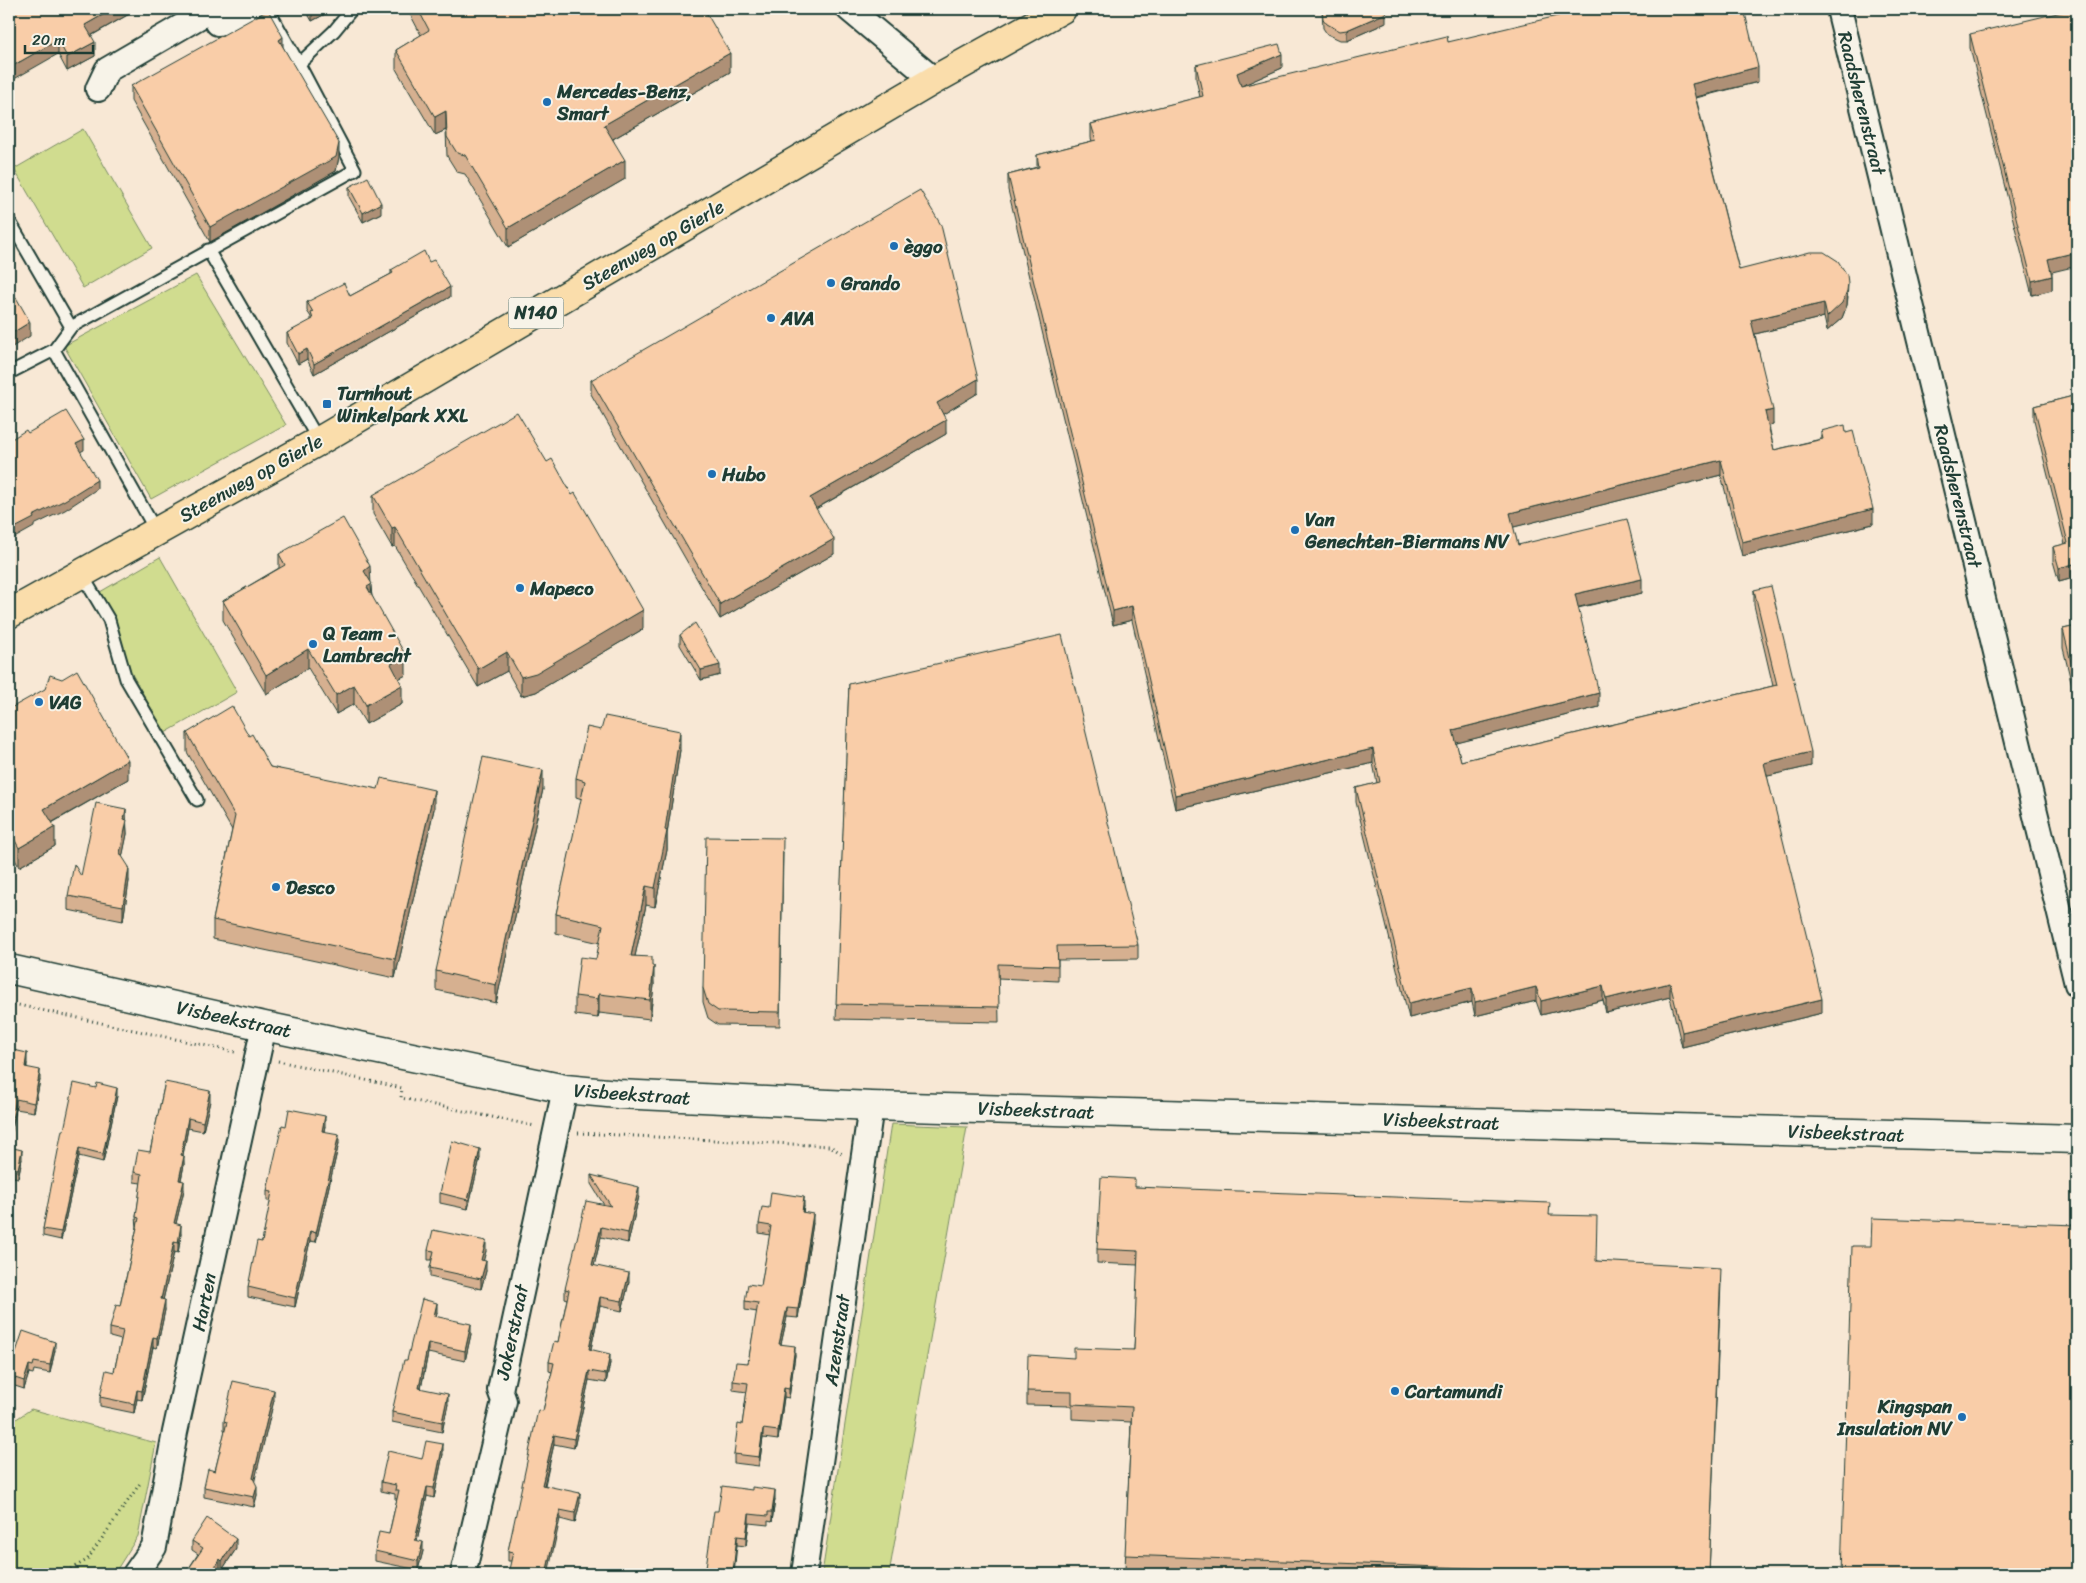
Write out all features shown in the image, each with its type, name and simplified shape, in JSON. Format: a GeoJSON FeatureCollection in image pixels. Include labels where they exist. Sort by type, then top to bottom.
{"type":"FeatureCollection","features":[{"type":"Feature","properties":{"kind":"main road","name":"Steenweg op Gierle"},"geometry":{"type":"LineString","coordinates":[[9,614],[319,441],[934,80],[1062,9]]}},
{"type":"Feature","properties":{"kind":"street"},"geometry":{"type":"LineString","coordinates":[[98,89],[107,70],[202,12],[233,20],[267,9]]}},
{"type":"Feature","properties":{"kind":"street"},"geometry":{"type":"LineString","coordinates":[[849,9],[934,80]]}},
{"type":"Feature","properties":{"kind":"street","name":"Raadsherenstraat"},"geometry":{"type":"LineString","coordinates":[[1838,9],[2077,984]]}},
{"type":"Feature","properties":{"kind":"street","name":"Visbeekstraat"},"geometry":{"type":"LineString","coordinates":[[9,968],[264,1026],[565,1089],[666,1097],[871,1106],[2077,1139]]}},
{"type":"Feature","properties":{"kind":"street","name":"Harten"},"geometry":{"type":"LineString","coordinates":[[135,1574],[154,1547],[175,1432],[264,1026]]}},
{"type":"Feature","properties":{"kind":"street","name":"Jokerstraat"},"geometry":{"type":"LineString","coordinates":[[463,1574],[504,1401],[500,1390],[565,1089]]}},
{"type":"Feature","properties":{"kind":"street","name":"Azenstraat"},"geometry":{"type":"LineString","coordinates":[[804,1574],[871,1106]]}},
{"type":"Feature","properties":{"kind":"lane"},"geometry":{"type":"LineString","coordinates":[[9,374],[54,350],[70,328],[355,170],[299,64],[267,9]]}},
{"type":"Feature","properties":{"kind":"lane"},"geometry":{"type":"LineString","coordinates":[[299,64],[334,31],[352,9]]}},
{"type":"Feature","properties":{"kind":"lane"},"geometry":{"type":"LineString","coordinates":[[9,220],[70,328]]}},
{"type":"Feature","properties":{"kind":"lane"},"geometry":{"type":"LineString","coordinates":[[208,250],[319,441]]}},
{"type":"Feature","properties":{"kind":"lane"},"geometry":{"type":"LineString","coordinates":[[54,350],[156,531]]}},
{"type":"Feature","properties":{"kind":"lane"},"geometry":{"type":"LineString","coordinates":[[82,573],[109,620],[126,680],[197,800]]}},
{"type":"Feature","properties":{"kind":"path"},"geometry":{"type":"LineString","coordinates":[[9,1004],[402,1088],[401,1098],[556,1130],[830,1146],[839,1151],[846,1159]]}},
{"type":"Feature","properties":{"kind":"path"},"geometry":{"type":"LineString","coordinates":[[62,1574],[87,1560],[142,1480]]}},
{"type":"Feature","properties":{"kind":"green space"},"geometry":{"type":"Polygon","coordinates":[[[83,129],[152,248],[83,288],[14,169],[83,129]]]}},
{"type":"Feature","properties":{"kind":"green space"},"geometry":{"type":"Polygon","coordinates":[[[196,275],[286,425],[151,499],[64,346],[196,275]]]}},
{"type":"Feature","properties":{"kind":"green space"},"geometry":{"type":"Polygon","coordinates":[[[160,557],[237,692],[165,733],[129,669],[115,618],[100,592],[160,557]]]}},
{"type":"Feature","properties":{"kind":"green space"},"geometry":{"type":"Polygon","coordinates":[[[891,1124],[967,1127],[889,1574],[822,1574],[891,1124]]]}},
{"type":"Feature","properties":{"kind":"green space"},"geometry":{"type":"Polygon","coordinates":[[[31,1409],[156,1443],[138,1536],[114,1574],[9,1574],[9,1424],[31,1409]]]}},
{"type":"Feature","properties":{"kind":"building"},"geometry":{"type":"Polygon","coordinates":[[[9,9],[113,9],[85,25],[95,42],[67,57],[58,40],[9,68],[9,9]]]}},
{"type":"Feature","properties":{"kind":"building","name":"Mercedes-Benz, Smart"},"geometry":{"type":"Polygon","coordinates":[[[418,9],[704,9],[730,53],[604,125],[625,160],[508,228],[465,155],[457,153],[447,137],[446,111],[435,117],[396,50],[429,30],[418,9]]]}},
{"type":"Feature","properties":{"kind":"building"},"geometry":{"type":"Polygon","coordinates":[[[1322,9],[1385,9],[1386,13],[1347,30],[1340,31],[1327,24],[1323,19],[1322,9]]]}},
{"type":"Feature","properties":{"kind":"building","name":"Van Genechten-Biermans NV"},"geometry":{"type":"Polygon","coordinates":[[[1587,9],[1744,9],[1758,67],[1692,84],[1739,270],[1810,252],[1824,252],[1838,261],[1847,275],[1848,283],[1842,303],[1827,317],[1824,303],[1751,320],[1773,410],[1765,412],[1774,450],[1823,439],[1821,431],[1845,425],[1846,433],[1853,431],[1873,509],[1742,542],[1721,460],[1510,513],[1518,545],[1627,519],[1642,579],[1575,594],[1599,693],[1453,730],[1461,761],[1777,685],[1754,590],[1771,586],[1811,752],[1764,763],[1822,999],[1682,1032],[1670,983],[1606,999],[1603,986],[1541,1001],[1536,987],[1475,1002],[1472,988],[1409,1003],[1356,788],[1380,782],[1373,749],[1175,795],[1132,606],[1113,611],[1008,175],[1039,167],[1037,155],[1096,140],[1091,124],[1203,96],[1196,65],[1279,44],[1282,54],[1237,73],[1241,86],[1447,36],[1448,42],[1587,9]]]}},
{"type":"Feature","properties":{"kind":"building"},"geometry":{"type":"Polygon","coordinates":[[[2077,9],[2077,252],[2048,259],[2052,276],[2032,281],[1970,34],[2077,9]]]}},
{"type":"Feature","properties":{"kind":"building"},"geometry":{"type":"Polygon","coordinates":[[[268,10],[283,37],[279,40],[339,143],[336,157],[210,227],[131,86],[268,10]]]}},
{"type":"Feature","properties":{"kind":"building"},"geometry":{"type":"Polygon","coordinates":[[[368,177],[381,203],[363,213],[349,187],[368,177]]]}},
{"type":"Feature","properties":{"kind":"building"},"geometry":{"type":"Polygon","coordinates":[[[920,190],[941,225],[978,379],[937,403],[946,420],[810,498],[834,539],[720,604],[591,380],[920,190]]]}},
{"type":"Feature","properties":{"kind":"building"},"geometry":{"type":"Polygon","coordinates":[[[424,251],[429,262],[434,260],[450,287],[314,364],[307,349],[298,354],[287,333],[313,319],[311,313],[313,312],[307,302],[344,283],[350,296],[393,273],[391,270],[424,251]]]}},
{"type":"Feature","properties":{"kind":"building"},"geometry":{"type":"Polygon","coordinates":[[[9,285],[30,322],[9,335],[9,285]]]}},
{"type":"Feature","properties":{"kind":"building"},"geometry":{"type":"Polygon","coordinates":[[[2077,395],[2077,563],[2059,568],[2053,547],[2068,543],[2034,406],[2077,395]]]}},
{"type":"Feature","properties":{"kind":"building"},"geometry":{"type":"Polygon","coordinates":[[[66,411],[84,440],[76,444],[97,480],[9,531],[9,438],[10,440],[26,430],[28,433],[66,411]]]}},
{"type":"Feature","properties":{"kind":"building","name":"Mapeco"},"geometry":{"type":"Polygon","coordinates":[[[517,412],[547,462],[552,459],[572,495],[575,493],[643,610],[536,673],[521,677],[507,652],[478,669],[395,527],[392,528],[373,495],[517,412]]]}},
{"type":"Feature","properties":{"kind":"building","name":"Q Team - Lambrecht"},"geometry":{"type":"Polygon","coordinates":[[[343,518],[370,566],[364,571],[372,584],[367,587],[406,656],[391,664],[402,685],[366,705],[354,685],[336,695],[308,649],[266,675],[223,601],[285,565],[279,554],[343,518]]]}},
{"type":"Feature","properties":{"kind":"building"},"geometry":{"type":"Polygon","coordinates":[[[695,623],[720,665],[701,670],[680,635],[695,623]]]}},
{"type":"Feature","properties":{"kind":"building"},"geometry":{"type":"Polygon","coordinates":[[[2077,626],[2077,687],[2063,629],[2077,626]]]}},
{"type":"Feature","properties":{"kind":"building"},"geometry":{"type":"Polygon","coordinates":[[[1062,635],[1138,945],[1057,946],[1058,966],[998,964],[999,1007],[836,1004],[849,684],[1062,635]]]}},
{"type":"Feature","properties":{"kind":"building"},"geometry":{"type":"Polygon","coordinates":[[[77,670],[128,760],[44,809],[55,827],[19,848],[9,829],[9,709],[45,689],[50,675],[62,679],[77,670]]]}},
{"type":"Feature","properties":{"kind":"building"},"geometry":{"type":"Polygon","coordinates":[[[232,706],[249,736],[252,734],[270,767],[378,789],[381,778],[434,790],[395,959],[213,920],[235,816],[187,733],[232,706]]]}},
{"type":"Feature","properties":{"kind":"building"},"geometry":{"type":"Polygon","coordinates":[[[605,716],[680,731],[665,830],[667,831],[655,888],[646,886],[631,956],[652,957],[652,966],[654,966],[650,1000],[599,994],[598,999],[575,996],[580,957],[596,959],[603,925],[556,914],[585,781],[576,778],[587,727],[601,730],[605,716]]]}},
{"type":"Feature","properties":{"kind":"building"},"geometry":{"type":"Polygon","coordinates":[[[483,757],[543,770],[496,985],[436,971],[483,757]]]}},
{"type":"Feature","properties":{"kind":"building"},"geometry":{"type":"Polygon","coordinates":[[[96,803],[126,809],[124,819],[127,820],[120,853],[129,867],[123,906],[68,896],[74,864],[81,876],[96,803]]]}},
{"type":"Feature","properties":{"kind":"building"},"geometry":{"type":"Polygon","coordinates":[[[706,837],[783,838],[780,1012],[718,1011],[708,1004],[703,988],[706,837]]]}},
{"type":"Feature","properties":{"kind":"building"},"geometry":{"type":"Polygon","coordinates":[[[9,1049],[27,1053],[25,1067],[40,1070],[34,1103],[16,1099],[9,1136],[9,1049]]]}},
{"type":"Feature","properties":{"kind":"building"},"geometry":{"type":"Polygon","coordinates":[[[165,1082],[210,1091],[203,1122],[188,1118],[181,1155],[184,1156],[179,1180],[184,1181],[174,1223],[181,1225],[178,1243],[174,1242],[161,1299],[165,1300],[157,1338],[153,1337],[142,1391],[137,1390],[134,1404],[100,1397],[106,1370],[114,1372],[123,1331],[110,1328],[116,1305],[120,1306],[139,1218],[136,1217],[142,1174],[134,1172],[138,1150],[150,1152],[165,1082]]]}},
{"type":"Feature","properties":{"kind":"building"},"geometry":{"type":"Polygon","coordinates":[[[74,1083],[96,1088],[97,1083],[117,1088],[103,1154],[79,1148],[61,1232],[43,1229],[62,1130],[64,1130],[74,1083]]]}},
{"type":"Feature","properties":{"kind":"building"},"geometry":{"type":"Polygon","coordinates":[[[289,1109],[325,1116],[322,1131],[339,1134],[316,1233],[310,1231],[295,1298],[248,1287],[257,1241],[262,1242],[272,1192],[267,1191],[282,1125],[286,1126],[289,1109]]]}},
{"type":"Feature","properties":{"kind":"building"},"geometry":{"type":"Polygon","coordinates":[[[452,1141],[480,1149],[468,1200],[440,1193],[452,1141]]]}},
{"type":"Feature","properties":{"kind":"building"},"geometry":{"type":"Polygon","coordinates":[[[9,1147],[22,1150],[18,1169],[9,1167],[9,1147]]]}},
{"type":"Feature","properties":{"kind":"building"},"geometry":{"type":"Polygon","coordinates":[[[591,1175],[639,1187],[628,1233],[601,1227],[592,1265],[629,1273],[622,1301],[600,1297],[589,1349],[610,1354],[606,1374],[589,1371],[574,1439],[554,1435],[542,1485],[580,1493],[575,1513],[560,1510],[546,1574],[508,1574],[513,1552],[508,1551],[538,1410],[543,1411],[554,1363],[549,1362],[554,1341],[558,1342],[569,1290],[565,1289],[586,1201],[611,1206],[591,1175]]]}},
{"type":"Feature","properties":{"kind":"building","name":"Cartamundi"},"geometry":{"type":"Polygon","coordinates":[[[1101,1177],[1135,1179],[1135,1187],[1550,1203],[1549,1215],[1597,1216],[1596,1261],[1721,1268],[1709,1574],[1625,1574],[1125,1555],[1132,1407],[1072,1404],[1072,1392],[1027,1391],[1028,1355],[1074,1358],[1074,1348],[1134,1350],[1138,1251],[1097,1249],[1101,1177]]]}},
{"type":"Feature","properties":{"kind":"building"},"geometry":{"type":"Polygon","coordinates":[[[771,1192],[804,1197],[802,1212],[813,1214],[798,1309],[787,1308],[779,1344],[795,1346],[789,1389],[784,1388],[778,1431],[763,1429],[759,1457],[734,1454],[738,1424],[742,1425],[748,1383],[733,1381],[736,1362],[748,1363],[758,1303],[745,1301],[748,1284],[761,1286],[771,1226],[759,1224],[762,1207],[769,1208],[771,1192]]]}},
{"type":"Feature","properties":{"kind":"building","name":"Kingspan Insulation NV"},"geometry":{"type":"Polygon","coordinates":[[[1872,1218],[2077,1225],[2077,1574],[1841,1574],[1852,1246],[1871,1246],[1872,1218]]]}},
{"type":"Feature","properties":{"kind":"building"},"geometry":{"type":"Polygon","coordinates":[[[433,1230],[486,1241],[481,1260],[486,1261],[481,1279],[430,1268],[434,1251],[428,1250],[433,1230]]]}},
{"type":"Feature","properties":{"kind":"building"},"geometry":{"type":"Polygon","coordinates":[[[422,1299],[437,1303],[434,1316],[471,1324],[465,1351],[428,1343],[419,1388],[448,1394],[442,1422],[392,1412],[404,1360],[407,1360],[422,1299]]]}},
{"type":"Feature","properties":{"kind":"building"},"geometry":{"type":"Polygon","coordinates":[[[23,1331],[55,1342],[50,1365],[34,1362],[33,1366],[29,1365],[24,1381],[9,1376],[23,1331]]]}},
{"type":"Feature","properties":{"kind":"building"},"geometry":{"type":"Polygon","coordinates":[[[233,1381],[274,1390],[253,1478],[257,1486],[254,1497],[204,1487],[208,1469],[215,1471],[227,1422],[224,1421],[233,1381]]]}},
{"type":"Feature","properties":{"kind":"building"},"geometry":{"type":"Polygon","coordinates":[[[426,1441],[443,1444],[434,1488],[427,1487],[415,1540],[423,1542],[418,1561],[375,1551],[379,1532],[389,1534],[399,1490],[395,1490],[396,1485],[381,1482],[388,1451],[422,1459],[426,1441]]]}},
{"type":"Feature","properties":{"kind":"building"},"geometry":{"type":"Polygon","coordinates":[[[722,1486],[752,1490],[752,1487],[775,1490],[772,1512],[768,1512],[768,1516],[749,1514],[746,1537],[737,1536],[733,1572],[738,1572],[737,1574],[705,1574],[714,1511],[718,1511],[722,1486]]]}},
{"type":"Feature","properties":{"kind":"building"},"geometry":{"type":"Polygon","coordinates":[[[207,1518],[236,1539],[211,1574],[185,1574],[203,1548],[192,1541],[207,1518]]]}},
{"type":"Feature","properties":{"kind":"place","name":"Mercedes-Benz, Smart"},"geometry":{"type":"Point","coordinates":[547,102]}},
{"type":"Feature","properties":{"kind":"place","name":"èggo"},"geometry":{"type":"Point","coordinates":[894,246]}},
{"type":"Feature","properties":{"kind":"place","name":"Grando"},"geometry":{"type":"Point","coordinates":[831,283]}},
{"type":"Feature","properties":{"kind":"place","name":"AVA"},"geometry":{"type":"Point","coordinates":[771,318]}},
{"type":"Feature","properties":{"kind":"place","name":"Turnhout Winkelpark XXL"},"geometry":{"type":"Point","coordinates":[327,404]}},
{"type":"Feature","properties":{"kind":"place","name":"Hubo"},"geometry":{"type":"Point","coordinates":[712,474]}},
{"type":"Feature","properties":{"kind":"place","name":"Van Genechten-Biermans NV"},"geometry":{"type":"Point","coordinates":[1295,530]}},
{"type":"Feature","properties":{"kind":"place","name":"Mapeco"},"geometry":{"type":"Point","coordinates":[520,588]}},
{"type":"Feature","properties":{"kind":"place","name":"Q Team - Lambrecht"},"geometry":{"type":"Point","coordinates":[313,644]}},
{"type":"Feature","properties":{"kind":"place","name":"VAG"},"geometry":{"type":"Point","coordinates":[39,702]}},
{"type":"Feature","properties":{"kind":"place","name":"Desco"},"geometry":{"type":"Point","coordinates":[276,887]}},
{"type":"Feature","properties":{"kind":"place","name":"Cartamundi"},"geometry":{"type":"Point","coordinates":[1395,1391]}},
{"type":"Feature","properties":{"kind":"place","name":"Kingspan Insulation NV"},"geometry":{"type":"Point","coordinates":[1962,1417]}}]}
